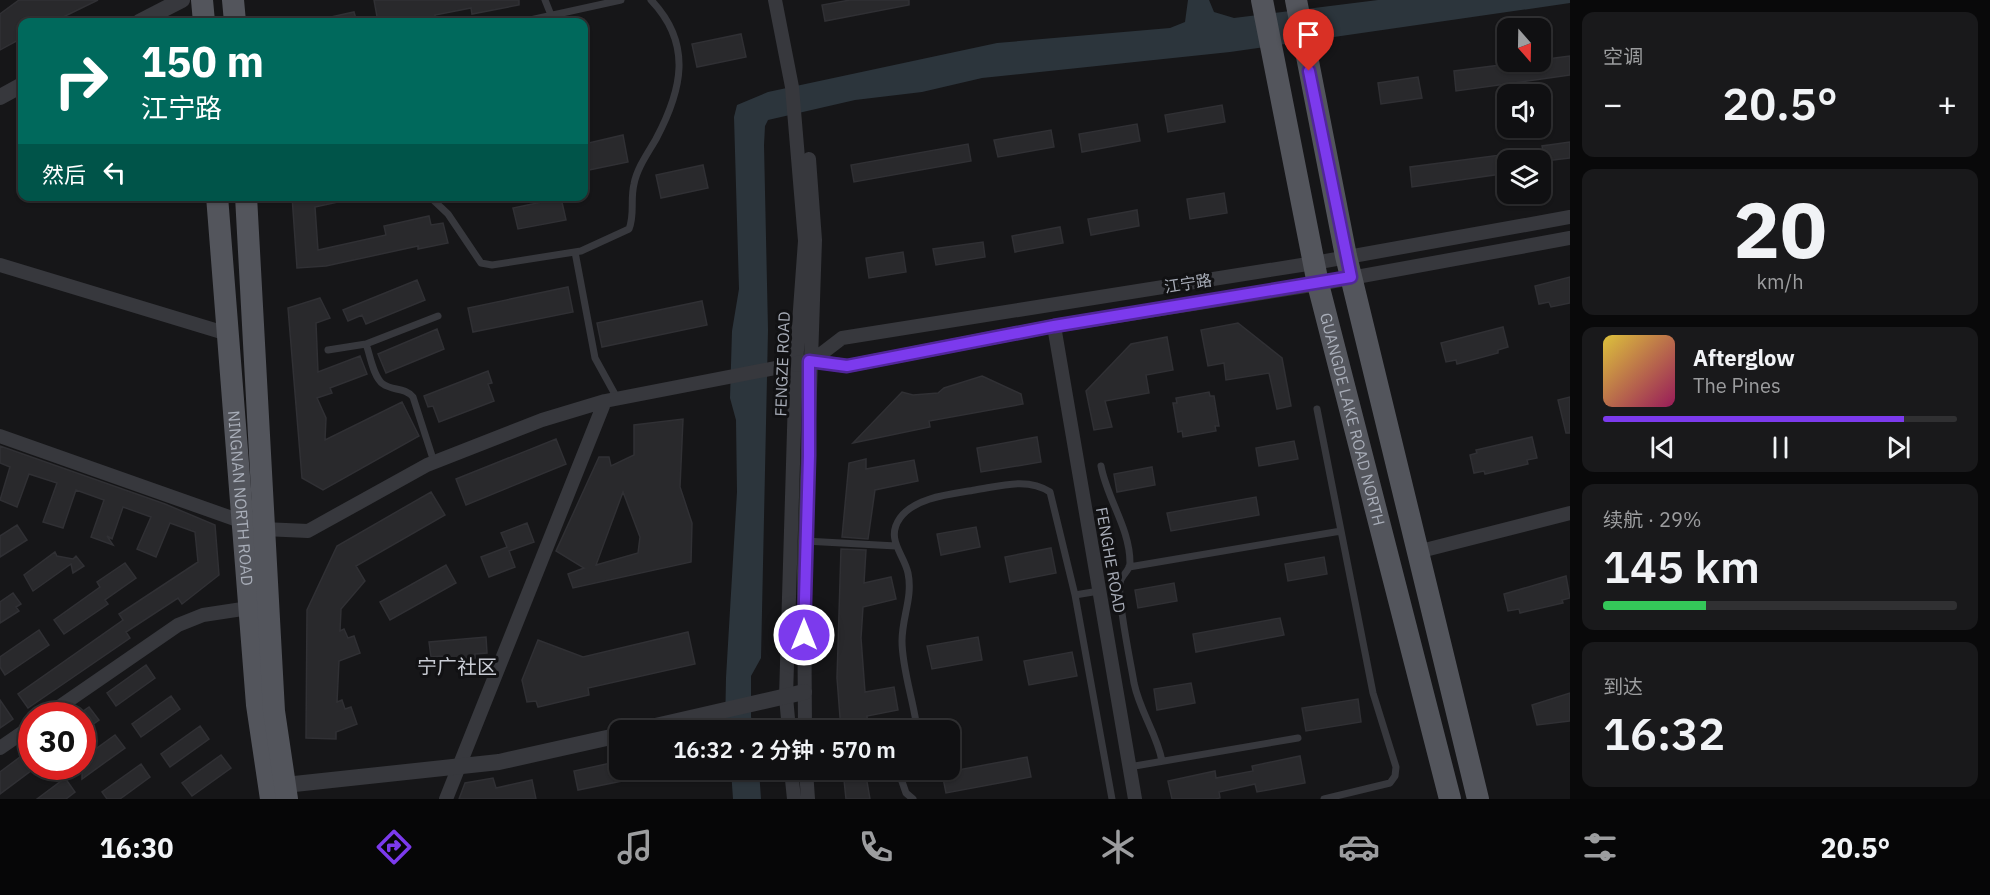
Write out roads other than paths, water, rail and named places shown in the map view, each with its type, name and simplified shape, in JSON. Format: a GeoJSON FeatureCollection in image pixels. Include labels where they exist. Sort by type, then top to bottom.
{"type":"FeatureCollection","features":[{"type":"Feature","properties":{"kind":"main road"},"geometry":{"type":"LineString","coordinates":[[202,0],[204,18]]}},
{"type":"Feature","properties":{"kind":"main road"},"geometry":{"type":"LineString","coordinates":[[233,0],[235,18]]}},
{"type":"Feature","properties":{"kind":"main road","name":"GUANGDE LAKE ROAD NORTH"},"geometry":{"type":"LineString","coordinates":[[1296,0],[1348,267],[1478,799]]}},
{"type":"Feature","properties":{"kind":"main road","name":"GUANGDE LAKE ROAD NORTH"},"geometry":{"type":"LineString","coordinates":[[1262,4],[1316,273],[1450,799]]}},
{"type":"Feature","properties":{"kind":"main road","name":"NINGNAN NORTH ROAD"},"geometry":{"type":"LineString","coordinates":[[218,201],[228,334],[253,526],[281,794]]}},
{"type":"Feature","properties":{"kind":"main road","name":"NINGNAN NORTH ROAD"},"geometry":{"type":"LineString","coordinates":[[246,201],[253,526],[249,609],[257,705],[281,794]]}},
{"type":"Feature","properties":{"kind":"street"},"geometry":{"type":"LineString","coordinates":[[148,18],[182,0]]}},
{"type":"Feature","properties":{"kind":"street","name":"FENGZE ROAD"},"geometry":{"type":"LineString","coordinates":[[775,0],[807,142],[815,240],[786,697],[788,720]]}},
{"type":"Feature","properties":{"kind":"street","name":"FENGZE ROAD"},"geometry":{"type":"LineString","coordinates":[[784,0],[796,86],[796,123],[805,241],[809,456],[805,541],[805,720]]}},
{"type":"Feature","properties":{"kind":"street"},"geometry":{"type":"LineString","coordinates":[[0,97],[18,87]]}},
{"type":"Feature","properties":{"kind":"street","name":"江宁路"},"geometry":{"type":"LineString","coordinates":[[806,362],[847,366],[1348,267],[1570,217]]}},
{"type":"Feature","properties":{"kind":"street","name":"江宁路"},"geometry":{"type":"LineString","coordinates":[[806,362],[842,338],[1570,238]]}},
{"type":"Feature","properties":{"kind":"street"},"geometry":{"type":"LineString","coordinates":[[0,265],[228,334]]}},
{"type":"Feature","properties":{"kind":"street","name":"FENGHE ROAD"},"geometry":{"type":"LineString","coordinates":[[1054,326],[1135,799]]}},
{"type":"Feature","properties":{"kind":"street"},"geometry":{"type":"LineString","coordinates":[[0,436],[253,526],[308,531],[434,462],[542,420],[611,400],[806,362]]}},
{"type":"Feature","properties":{"kind":"street"},"geometry":{"type":"LineString","coordinates":[[446,799],[611,400]]}},
{"type":"Feature","properties":{"kind":"street"},"geometry":{"type":"LineString","coordinates":[[1417,552],[1570,513]]}},
{"type":"Feature","properties":{"kind":"street"},"geometry":{"type":"LineString","coordinates":[[66,702],[178,625],[203,615],[249,609]]}},
{"type":"Feature","properties":{"kind":"street"},"geometry":{"type":"LineString","coordinates":[[683,720],[804,692]]}},
{"type":"Feature","properties":{"kind":"street"},"geometry":{"type":"LineString","coordinates":[[0,748],[18,736]]}},
{"type":"Feature","properties":{"kind":"street"},"geometry":{"type":"LineString","coordinates":[[281,794],[499,762],[609,737]]}},
{"type":"Feature","properties":{"kind":"street"},"geometry":{"type":"LineString","coordinates":[[792,780],[794,799]]}},
{"type":"Feature","properties":{"kind":"street"},"geometry":{"type":"LineString","coordinates":[[807,780],[808,799]]}},
{"type":"Feature","properties":{"kind":"lane"},"geometry":{"type":"LineString","coordinates":[[545,0],[551,15]]}},
{"type":"Feature","properties":{"kind":"lane"},"geometry":{"type":"LineString","coordinates":[[538,18],[621,0]]}},
{"type":"Feature","properties":{"kind":"lane"},"geometry":{"type":"LineString","coordinates":[[434,201],[448,214],[481,263],[492,265],[575,252],[602,244],[628,230],[634,217],[634,185],[671,111],[680,81],[680,61],[674,32],[663,12],[651,0]]}},
{"type":"Feature","properties":{"kind":"lane"},"geometry":{"type":"LineString","coordinates":[[575,252],[595,358],[611,400]]}},
{"type":"Feature","properties":{"kind":"lane"},"geometry":{"type":"LineString","coordinates":[[328,350],[366,344],[438,316]]}},
{"type":"Feature","properties":{"kind":"lane"},"geometry":{"type":"LineString","coordinates":[[366,344],[378,378],[383,385],[406,390],[413,397],[434,462]]}},
{"type":"Feature","properties":{"kind":"lane"},"geometry":{"type":"LineString","coordinates":[[1317,409],[1373,693],[1396,767],[1395,776],[1390,783],[1324,799]]}},
{"type":"Feature","properties":{"kind":"lane"},"geometry":{"type":"LineString","coordinates":[[1101,466],[1105,487],[1119,513],[1129,567],[1119,584],[1135,685],[1143,714],[1158,741],[1162,761]]}},
{"type":"Feature","properties":{"kind":"lane"},"geometry":{"type":"LineString","coordinates":[[916,720],[902,641],[910,598],[908,571],[896,546],[894,534],[900,518],[919,504],[942,495],[1022,483],[1041,486],[1050,492],[1075,595],[1112,799]]}},
{"type":"Feature","properties":{"kind":"lane"},"geometry":{"type":"LineString","coordinates":[[1129,567],[1341,531]]}},
{"type":"Feature","properties":{"kind":"lane"},"geometry":{"type":"LineString","coordinates":[[805,541],[896,546]]}},
{"type":"Feature","properties":{"kind":"lane"},"geometry":{"type":"LineString","coordinates":[[1075,595],[1099,591]]}},
{"type":"Feature","properties":{"kind":"lane"},"geometry":{"type":"LineString","coordinates":[[1130,767],[1298,738]]}},
{"type":"Feature","properties":{"kind":"lane"},"geometry":{"type":"LineString","coordinates":[[901,780],[906,793],[913,799]]}},
{"type":"Feature","properties":{"kind":"district","name":"宁广社区"},"geometry":{"type":"Point","coordinates":[457,666]}}]}
